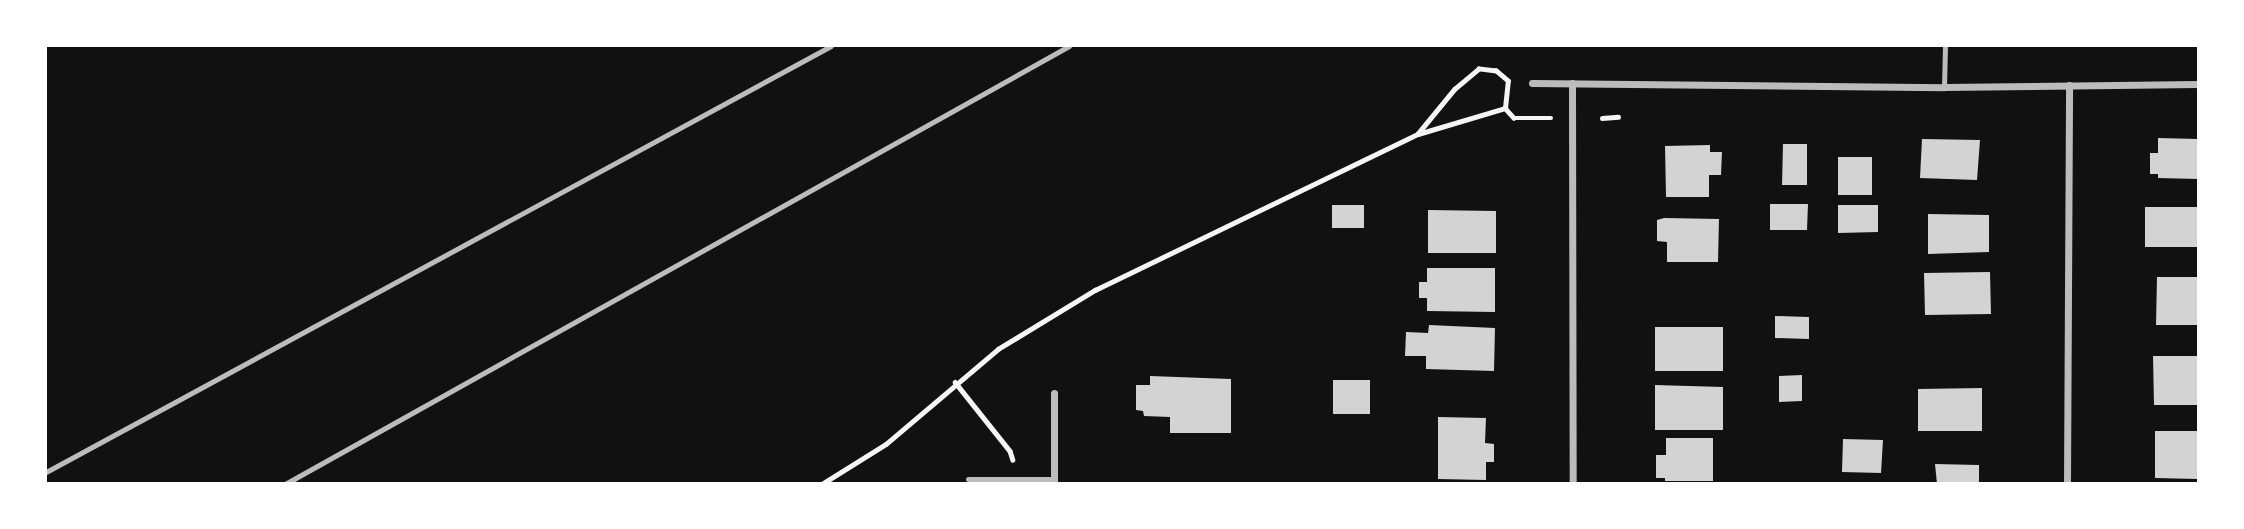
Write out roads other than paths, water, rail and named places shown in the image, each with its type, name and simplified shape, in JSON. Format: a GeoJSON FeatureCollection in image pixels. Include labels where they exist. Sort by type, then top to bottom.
{"type":"FeatureCollection","features":[{"type":"Feature","properties":{"kind":"street"},"geometry":{"type":"LineString","coordinates":[[1532,83],[1944,86],[2199,84]]}},
{"type":"Feature","properties":{"kind":"street"},"geometry":{"type":"LineString","coordinates":[[1572,83],[1573,484]]}},
{"type":"Feature","properties":{"kind":"street"},"geometry":{"type":"LineString","coordinates":[[2067,484],[2068,85]]}},
{"type":"Feature","properties":{"kind":"street"},"geometry":{"type":"LineString","coordinates":[[1054,393],[1054,482]]}},
{"type":"Feature","properties":{"kind":"lane"},"geometry":{"type":"LineString","coordinates":[[46,472],[831,46]]}},
{"type":"Feature","properties":{"kind":"lane"},"geometry":{"type":"LineString","coordinates":[[285,484],[1069,46]]}},
{"type":"Feature","properties":{"kind":"lane"},"geometry":{"type":"LineString","coordinates":[[1944,86],[1945,46]]}},
{"type":"Feature","properties":{"kind":"lane"},"geometry":{"type":"LineString","coordinates":[[968,479],[1054,482]]}}]}
